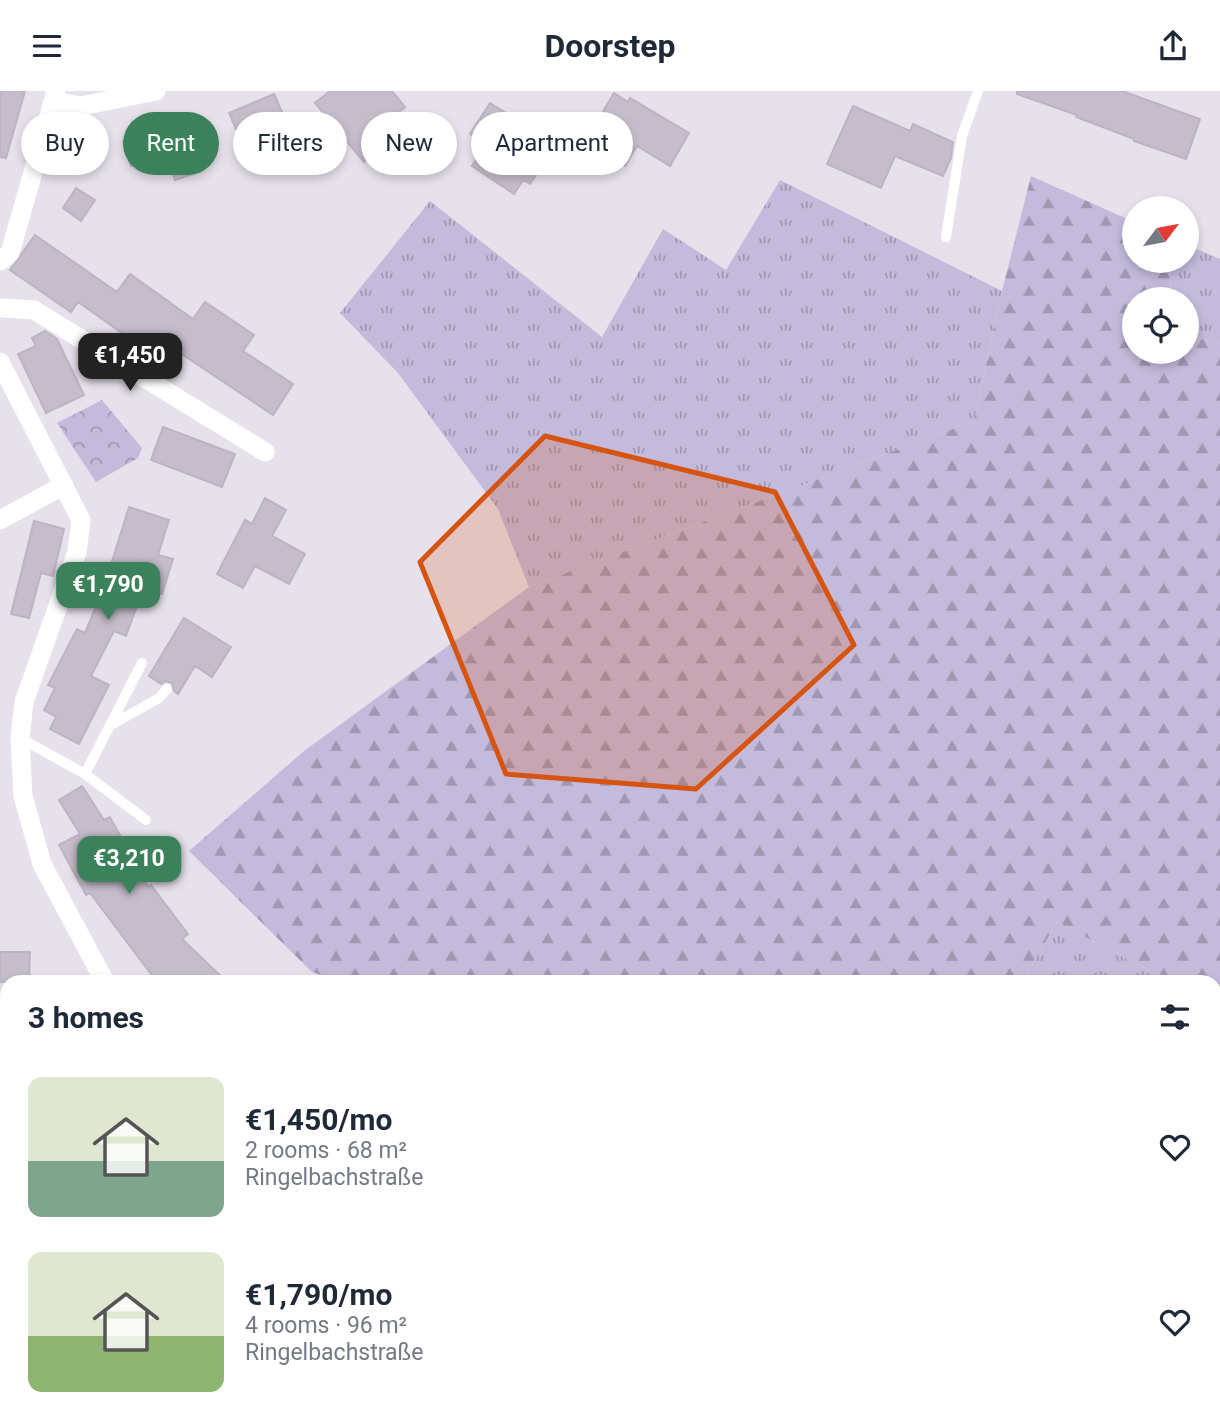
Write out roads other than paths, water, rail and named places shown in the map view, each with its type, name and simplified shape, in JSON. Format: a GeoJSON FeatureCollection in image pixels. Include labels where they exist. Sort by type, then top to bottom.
{"type":"FeatureCollection","features":[{"type":"Feature","properties":{"kind":"street"},"geometry":{"type":"LineString","coordinates":[[0,261],[10,253],[54,96],[81,106],[156,91]]}},
{"type":"Feature","properties":{"kind":"street"},"geometry":{"type":"LineString","coordinates":[[1,307],[34,310],[265,452]]}},
{"type":"Feature","properties":{"kind":"street"},"geometry":{"type":"LineString","coordinates":[[0,362],[81,520],[77,552],[24,702],[20,738],[23,796],[42,864],[101,975]]}},
{"type":"Feature","properties":{"kind":"street"},"geometry":{"type":"LineString","coordinates":[[0,520],[64,485]]}},
{"type":"Feature","properties":{"kind":"lane"},"geometry":{"type":"LineString","coordinates":[[946,237],[962,136],[978,91]]}},
{"type":"Feature","properties":{"kind":"lane"},"geometry":{"type":"LineString","coordinates":[[85,775],[142,663]]}},
{"type":"Feature","properties":{"kind":"lane"},"geometry":{"type":"LineString","coordinates":[[110,725],[159,698],[167,689]]}},
{"type":"Feature","properties":{"kind":"lane"},"geometry":{"type":"LineString","coordinates":[[20,738],[85,775],[146,820]]}}]}
